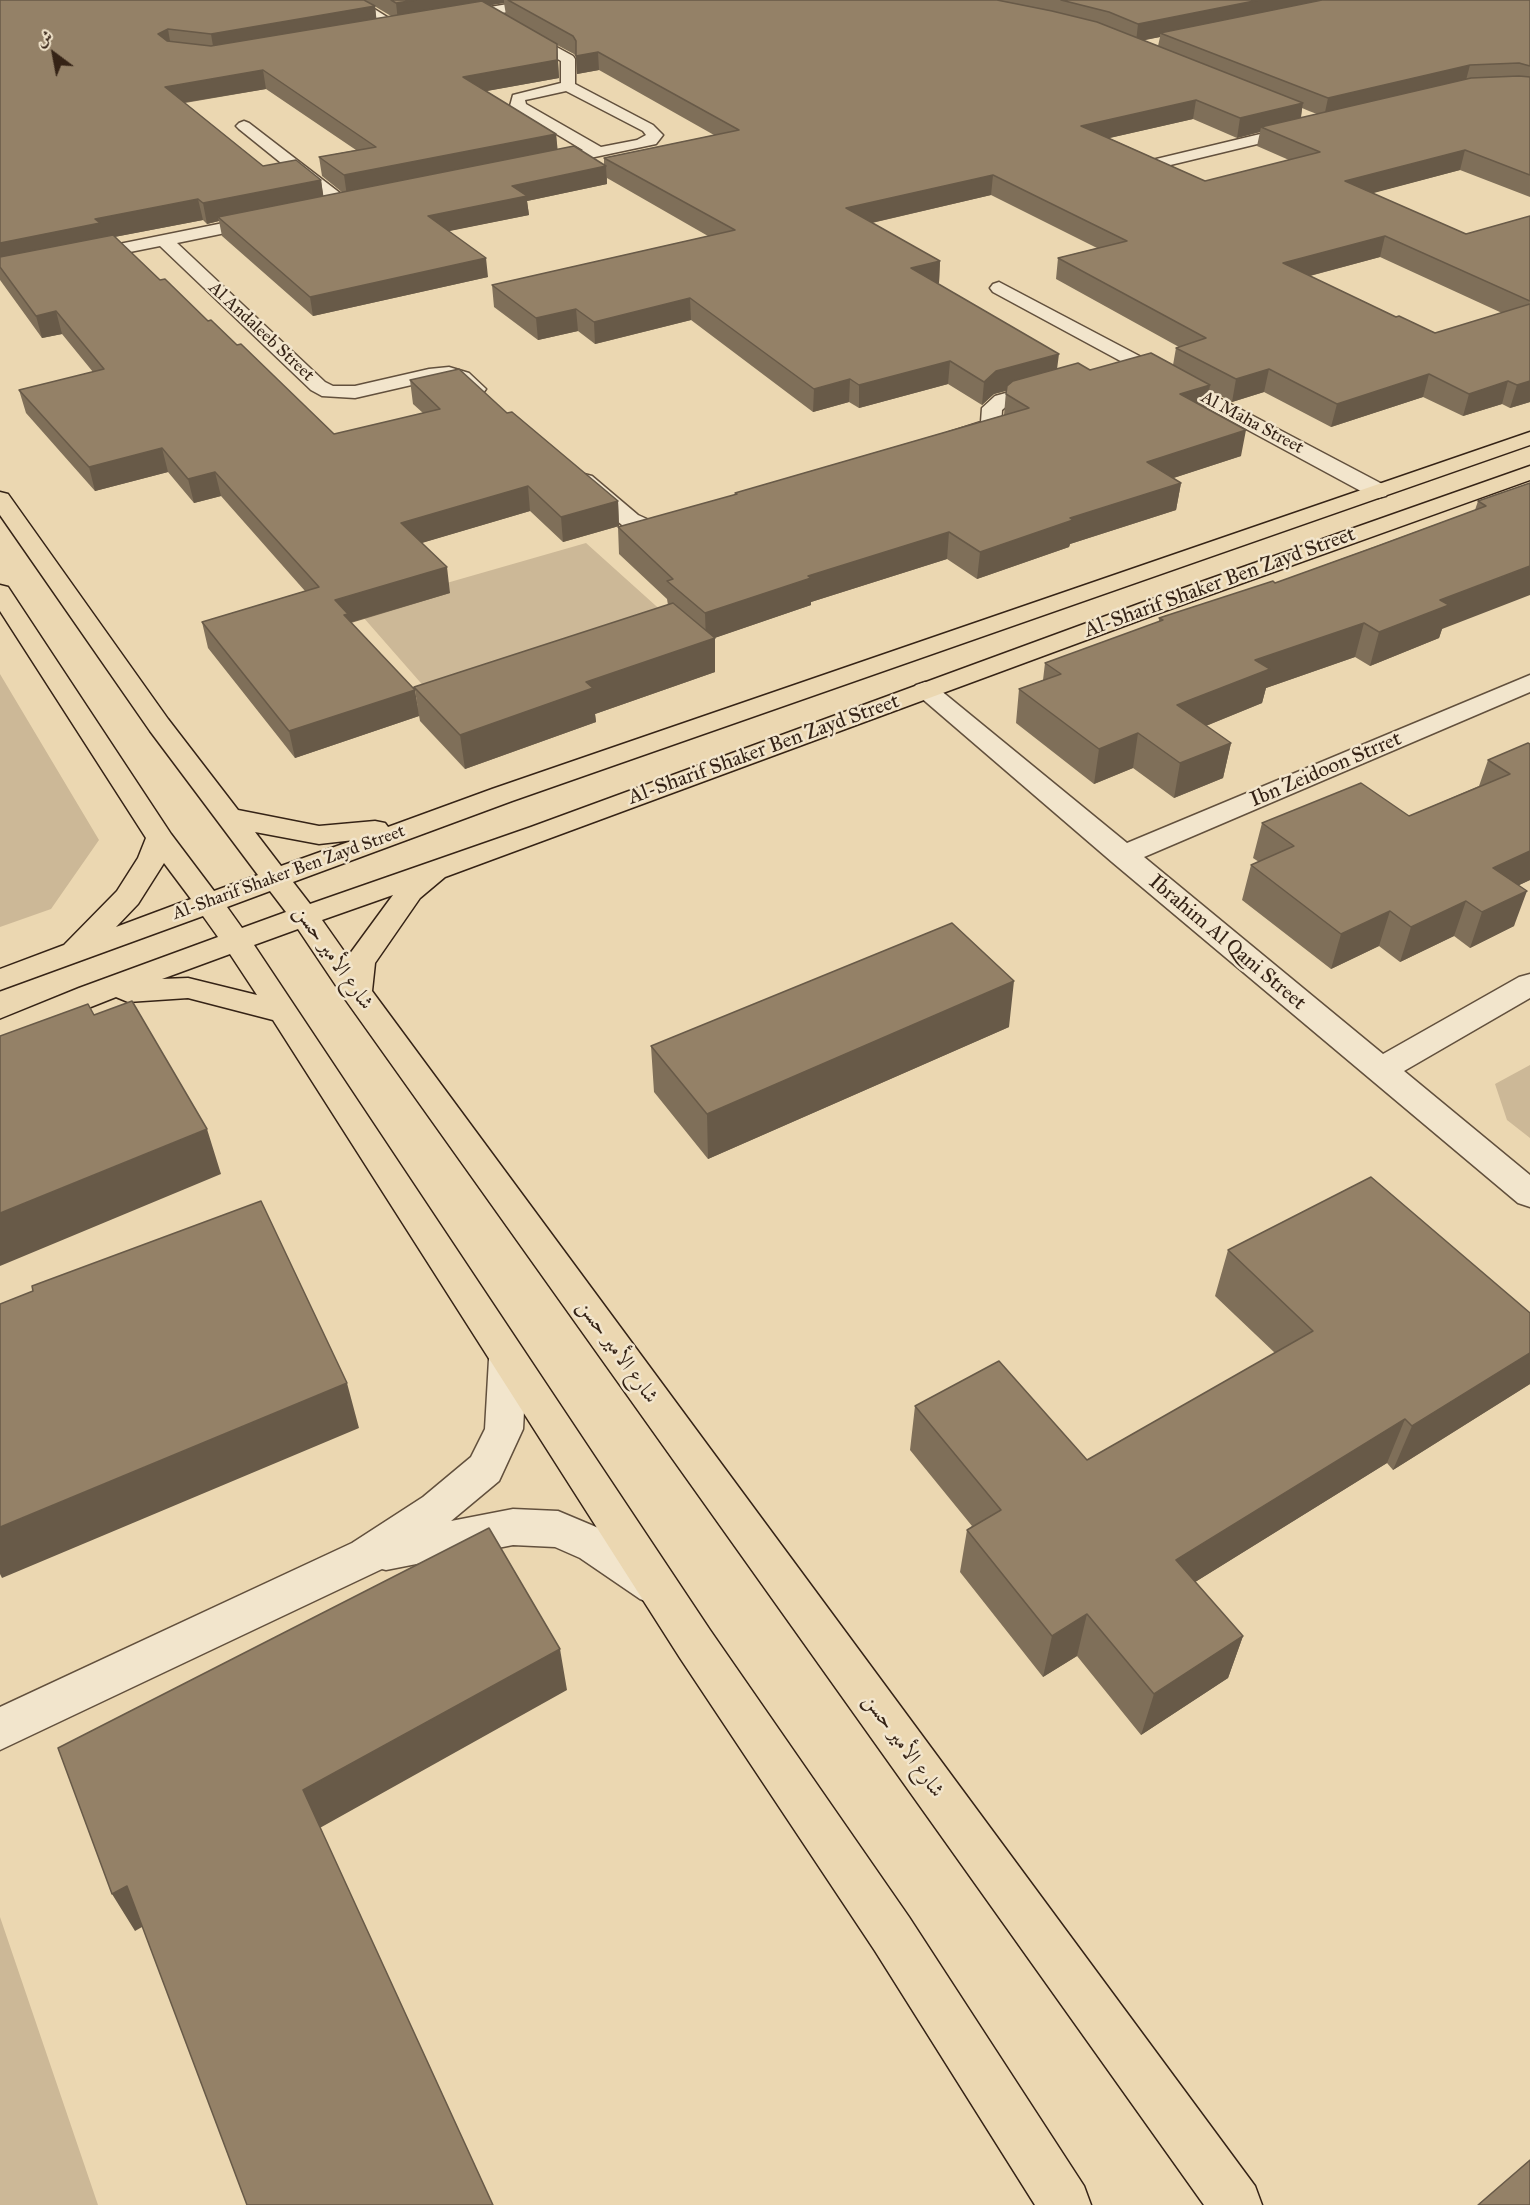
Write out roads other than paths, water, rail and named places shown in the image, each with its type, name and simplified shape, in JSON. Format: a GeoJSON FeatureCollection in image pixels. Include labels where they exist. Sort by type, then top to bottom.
{"type":"FeatureCollection","features":[{"type":"Feature","properties":{"kind":"main road","name":"Al-Sharif Shaker Ben Zayd Street"},"geometry":{"type":"LineString","coordinates":[[0,980],[422,824],[1530,438]]}},
{"type":"Feature","properties":{"kind":"main road","name":"Al-Sharif Shaker Ben Zayd Street"},"geometry":{"type":"LineString","coordinates":[[0,1032],[236,940],[541,833],[1153,607],[1530,473]]}},
{"type":"Feature","properties":{"kind":"main road","name":"شارع الأمير حسن"},"geometry":{"type":"LineString","coordinates":[[0,499],[96,639],[225,815],[304,916],[356,992],[1236,2205]]}},
{"type":"Feature","properties":{"kind":"main road"},"geometry":{"type":"LineString","coordinates":[[1113,582],[1153,607]]}},
{"type":"Feature","properties":{"kind":"main road"},"geometry":{"type":"LineString","coordinates":[[0,592],[160,838],[236,940],[284,1012],[659,1589],[892,1934],[1065,2205]]}},
{"type":"Feature","properties":{"kind":"main road"},"geometry":{"type":"LineString","coordinates":[[225,815],[242,821],[319,835],[422,824]]}},
{"type":"Feature","properties":{"kind":"main road"},"geometry":{"type":"LineString","coordinates":[[71,954],[128,897],[152,858],[160,838]]}},
{"type":"Feature","properties":{"kind":"main road"},"geometry":{"type":"LineString","coordinates":[[356,992],[360,962],[375,940],[410,892],[444,866]]}},
{"type":"Feature","properties":{"kind":"main road"},"geometry":{"type":"LineString","coordinates":[[90,995],[188,988],[284,1012]]}},
{"type":"Feature","properties":{"kind":"street"},"geometry":{"type":"LineString","coordinates":[[351,0],[401,26],[373,31]]}},
{"type":"Feature","properties":{"kind":"street"},"geometry":{"type":"LineString","coordinates":[[441,20],[556,0]]}},
{"type":"Feature","properties":{"kind":"street"},"geometry":{"type":"LineString","coordinates":[[486,12],[568,59],[568,86]]}},
{"type":"Feature","properties":{"kind":"street"},"geometry":{"type":"LineString","coordinates":[[529,166],[598,152],[650,141],[656,135],[648,128],[568,86],[526,94],[518,98],[517,103],[598,152]]}},
{"type":"Feature","properties":{"kind":"street"},"geometry":{"type":"LineString","coordinates":[[1158,163],[1312,120]]}},
{"type":"Feature","properties":{"kind":"street"},"geometry":{"type":"LineString","coordinates":[[244,126],[349,203],[321,209]]}},
{"type":"Feature","properties":{"kind":"street"},"geometry":{"type":"LineString","coordinates":[[0,273],[276,218]]}},
{"type":"Feature","properties":{"kind":"street","name":"Al Andaleeb Street"},"geometry":{"type":"LineString","coordinates":[[164,240],[318,386],[329,392],[355,392],[429,375],[449,373],[462,376],[489,399]]}},
{"type":"Feature","properties":{"kind":"street","name":"Al Maha Street"},"geometry":{"type":"LineString","coordinates":[[999,288],[1378,491]]}},
{"type":"Feature","properties":{"kind":"street"},"geometry":{"type":"LineString","coordinates":[[1115,369],[1137,362]]}},
{"type":"Feature","properties":{"kind":"street"},"geometry":{"type":"LineString","coordinates":[[937,442],[991,426],[992,408],[1002,400],[1070,381]]}},
{"type":"Feature","properties":{"kind":"street"},"geometry":{"type":"LineString","coordinates":[[568,467],[630,520],[647,527],[701,514]]}},
{"type":"Feature","properties":{"kind":"street","name":"Ibn Zeidoon Strret"},"geometry":{"type":"LineString","coordinates":[[1122,856],[1530,683]]}},
{"type":"Feature","properties":{"kind":"street","name":"Ibrahim Al Qani Street"},"geometry":{"type":"LineString","coordinates":[[925,690],[1530,1194]]}},
{"type":"Feature","properties":{"kind":"street"},"geometry":{"type":"LineString","coordinates":[[1380,1070],[1530,984]]}},
{"type":"Feature","properties":{"kind":"street"},"geometry":{"type":"LineString","coordinates":[[0,1729],[367,1556],[437,1509],[485,1469],[504,1429],[508,1359]]}},
{"type":"Feature","properties":{"kind":"street"},"geometry":{"type":"LineString","coordinates":[[367,1556],[513,1527],[558,1529],[594,1545],[659,1589]]}}]}
